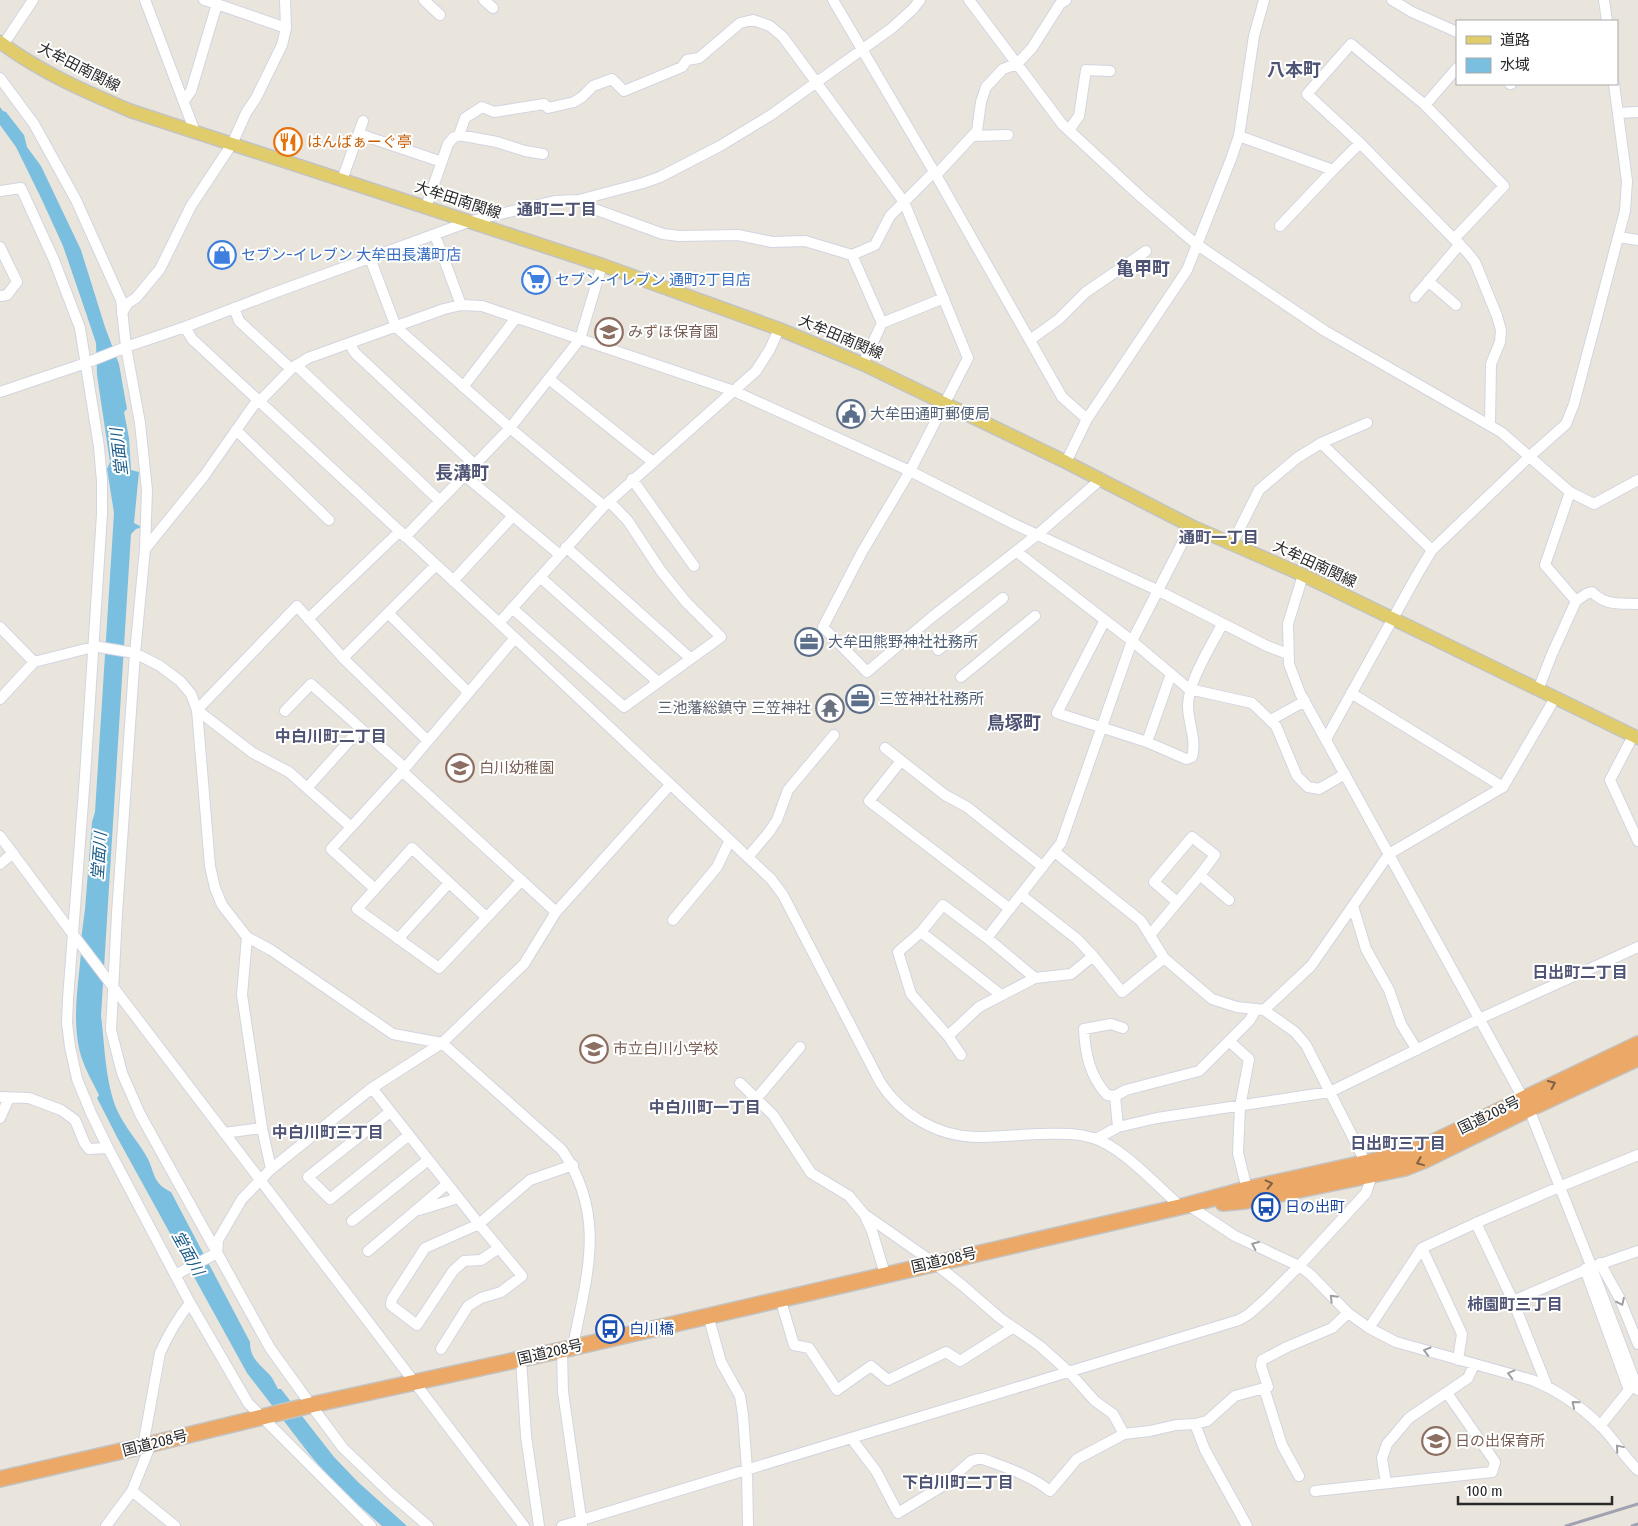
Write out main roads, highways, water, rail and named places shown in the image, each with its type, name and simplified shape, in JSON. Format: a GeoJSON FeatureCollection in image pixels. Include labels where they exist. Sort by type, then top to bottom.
{"type":"FeatureCollection","features":[{"type":"Feature","properties":{"kind":"highway","name":"国道208号"},"geometry":{"type":"LineString","coordinates":[[0,1479],[311,1405],[520,1359],[1184,1206],[1247,1189],[1368,1169],[1405,1168],[1425,1160],[1526,1103],[1638,1044]]}},
{"type":"Feature","properties":{"kind":"highway","name":"国道208号"},"geometry":{"type":"LineString","coordinates":[[1526,1103],[1638,1058]]}},
{"type":"Feature","properties":{"kind":"highway","name":"国道208号"},"geometry":{"type":"LineString","coordinates":[[1184,1206],[1245,1201],[1368,1169]]}},
{"type":"Feature","properties":{"kind":"main road","name":"大牟田南関線"},"geometry":{"type":"LineString","coordinates":[[2,43],[35,65],[77,88],[131,111],[471,221],[602,266],[779,329],[863,364],[1101,479],[1191,526],[1303,575],[1392,620],[1636,737]]}},
{"type":"Feature","properties":{"kind":"water","name":"堂面川"},"geometry":{"type":"Polygon","coordinates":[[[0,107],[24,135],[27,147],[41,166],[81,250],[105,327],[119,364],[127,409],[124,412],[129,438],[131,470],[139,472],[134,523],[140,526],[140,528],[131,534],[101,1016],[108,1076],[113,1099],[120,1117],[148,1159],[158,1182],[171,1192],[250,1342],[250,1348],[256,1360],[334,1457],[358,1482],[407,1526],[382,1526],[336,1485],[310,1455],[247,1373],[118,1139],[97,1098],[99,1095],[82,1059],[77,1033],[76,1006],[92,822],[95,812],[114,513],[107,469],[110,462],[97,375],[96,343],[63,246],[16,147],[0,125],[0,107]]]}},
{"type":"Feature","properties":{"kind":"railway"},"geometry":{"type":"LineString","coordinates":[[1566,1526],[1638,1504]]}},
{"type":"Feature","properties":{"kind":"railway"},"geometry":{"type":"LineString","coordinates":[[1632,1526],[1638,1524]]}},
{"type":"Feature","properties":{"kind":"place","name":"はんばぁーぐ亭"},"geometry":{"type":"Point","coordinates":[288,142]}},
{"type":"Feature","properties":{"kind":"place","name":"セブン−イレブン 大牟田長溝町店"},"geometry":{"type":"Point","coordinates":[222,255]}},
{"type":"Feature","properties":{"kind":"place","name":"セブン-イレブン 通町2丁目店"},"geometry":{"type":"Point","coordinates":[536,280]}},
{"type":"Feature","properties":{"kind":"place","name":"みずほ保育園"},"geometry":{"type":"Point","coordinates":[609,332]}},
{"type":"Feature","properties":{"kind":"place","name":"大牟田通町郵便局"},"geometry":{"type":"Point","coordinates":[851,414]}},
{"type":"Feature","properties":{"kind":"place","name":"大牟田熊野神社社務所"},"geometry":{"type":"Point","coordinates":[809,642]}},
{"type":"Feature","properties":{"kind":"place","name":"三笠神社社務所"},"geometry":{"type":"Point","coordinates":[860,699]}},
{"type":"Feature","properties":{"kind":"place","name":"三池藩総鎮守 三笠神社"},"geometry":{"type":"Point","coordinates":[830,708]}},
{"type":"Feature","properties":{"kind":"place","name":"白川幼稚園"},"geometry":{"type":"Point","coordinates":[460,768]}},
{"type":"Feature","properties":{"kind":"place","name":"市立白川小学校"},"geometry":{"type":"Point","coordinates":[594,1049]}},
{"type":"Feature","properties":{"kind":"place","name":"日の出町"},"geometry":{"type":"Point","coordinates":[1266,1207]}},
{"type":"Feature","properties":{"kind":"place","name":"白川橋"},"geometry":{"type":"Point","coordinates":[610,1329]}},
{"type":"Feature","properties":{"kind":"place","name":"日の出保育所"},"geometry":{"type":"Point","coordinates":[1436,1441]}},
{"type":"Feature","properties":{"kind":"district","name":"八本町"},"geometry":{"type":"Point","coordinates":[1294,70]}},
{"type":"Feature","properties":{"kind":"district","name":"通町二丁目"},"geometry":{"type":"Point","coordinates":[557,209]}},
{"type":"Feature","properties":{"kind":"district","name":"亀甲町"},"geometry":{"type":"Point","coordinates":[1143,269]}},
{"type":"Feature","properties":{"kind":"district","name":"長溝町"},"geometry":{"type":"Point","coordinates":[462,473]}},
{"type":"Feature","properties":{"kind":"district","name":"通町一丁目"},"geometry":{"type":"Point","coordinates":[1219,537]}},
{"type":"Feature","properties":{"kind":"district","name":"鳥塚町"},"geometry":{"type":"Point","coordinates":[1014,723]}},
{"type":"Feature","properties":{"kind":"district","name":"中白川町二丁目"},"geometry":{"type":"Point","coordinates":[331,736]}},
{"type":"Feature","properties":{"kind":"district","name":"日出町二丁目"},"geometry":{"type":"Point","coordinates":[1580,972]}},
{"type":"Feature","properties":{"kind":"district","name":"中白川町一丁目"},"geometry":{"type":"Point","coordinates":[705,1107]}},
{"type":"Feature","properties":{"kind":"district","name":"中白川町三丁目"},"geometry":{"type":"Point","coordinates":[328,1132]}},
{"type":"Feature","properties":{"kind":"district","name":"日出町三丁目"},"geometry":{"type":"Point","coordinates":[1398,1143]}},
{"type":"Feature","properties":{"kind":"district","name":"柿園町三丁目"},"geometry":{"type":"Point","coordinates":[1515,1304]}},
{"type":"Feature","properties":{"kind":"district","name":"下白川町二丁目"},"geometry":{"type":"Point","coordinates":[958,1482]}}]}
